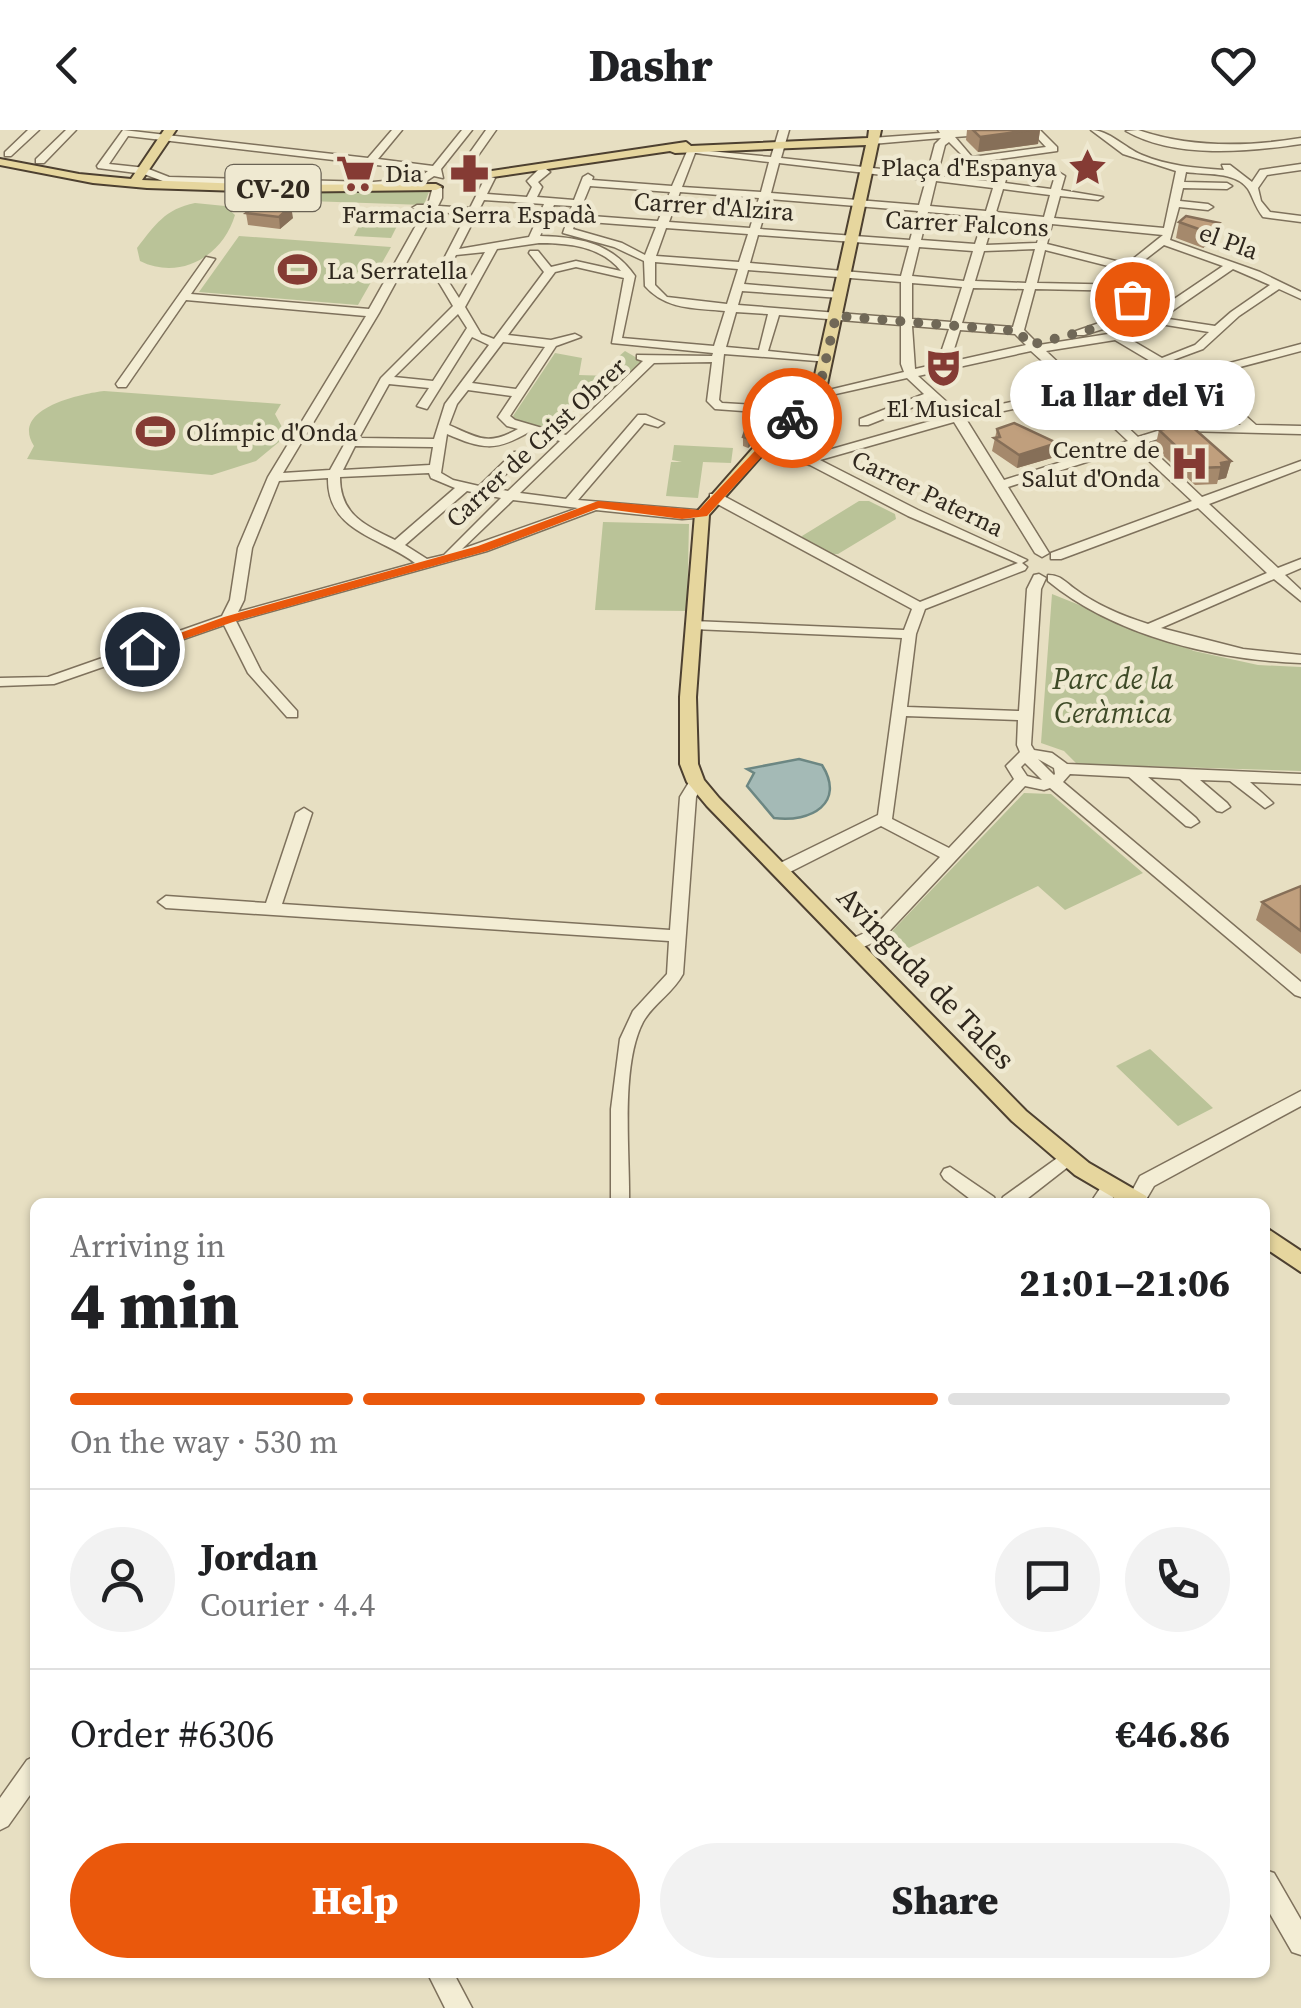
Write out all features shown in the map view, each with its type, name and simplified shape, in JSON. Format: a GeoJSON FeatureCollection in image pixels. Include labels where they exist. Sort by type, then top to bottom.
{"type":"FeatureCollection","features":[{"type":"Feature","properties":{"kind":"main road"},"geometry":{"type":"LineString","coordinates":[[134,183],[167,134]]}},
{"type":"Feature","properties":{"kind":"main road","name":"CV-20"},"geometry":{"type":"LineString","coordinates":[[446,185],[658,151],[780,147],[873,136]]}},
{"type":"Feature","properties":{"kind":"main road"},"geometry":{"type":"LineString","coordinates":[[696,782],[689,764],[688,697],[702,514],[759,450],[818,394],[873,136]]}},
{"type":"Feature","properties":{"kind":"main road","name":"CV-20"},"geometry":{"type":"LineString","coordinates":[[4,158],[88,179],[338,190],[446,185],[546,168]]}},
{"type":"Feature","properties":{"kind":"main road","name":"Avinguda de Tales"},"geometry":{"type":"LineString","coordinates":[[696,782],[1019,1116],[1067,1158],[1132,1198]]}},
{"type":"Feature","properties":{"kind":"main road"},"geometry":{"type":"LineString","coordinates":[[1270,1240],[1301,1263]]}},
{"type":"Feature","properties":{"kind":"street"},"geometry":{"type":"LineString","coordinates":[[4,158],[34,130]]}},
{"type":"Feature","properties":{"kind":"street"},"geometry":{"type":"LineString","coordinates":[[40,161],[71,130]]}},
{"type":"Feature","properties":{"kind":"street"},"geometry":{"type":"LineString","coordinates":[[244,147],[253,130]]}},
{"type":"Feature","properties":{"kind":"street"},"geometry":{"type":"LineString","coordinates":[[370,162],[397,130]]}},
{"type":"Feature","properties":{"kind":"street"},"geometry":{"type":"LineString","coordinates":[[228,619],[237,600],[246,548],[274,477],[446,185],[467,130]]}},
{"type":"Feature","properties":{"kind":"street"},"geometry":{"type":"LineString","coordinates":[[416,208],[446,185],[491,130]]}},
{"type":"Feature","properties":{"kind":"street"},"geometry":{"type":"LineString","coordinates":[[784,130],[718,354],[713,401],[719,406],[800,411]]}},
{"type":"Feature","properties":{"kind":"street"},"geometry":{"type":"LineString","coordinates":[[873,136],[1009,130]]}},
{"type":"Feature","properties":{"kind":"street"},"geometry":{"type":"LineString","coordinates":[[946,134],[970,160],[1054,150],[1035,130]]}},
{"type":"Feature","properties":{"kind":"street"},"geometry":{"type":"LineString","coordinates":[[1096,130],[1118,147],[1181,171],[1233,174],[1301,166]]}},
{"type":"Feature","properties":{"kind":"street"},"geometry":{"type":"LineString","coordinates":[[446,185],[422,181],[340,186],[168,180],[142,170],[102,166],[127,131],[167,134],[370,162],[446,185],[473,211]]}},
{"type":"Feature","properties":{"kind":"street"},"geometry":{"type":"LineString","coordinates":[[1131,131],[1159,141],[1225,147],[1300,142]]}},
{"type":"Feature","properties":{"kind":"street"},"geometry":{"type":"LineString","coordinates":[[946,134],[940,144],[906,278],[906,361],[913,378],[958,417],[1049,554],[1065,568],[1034,589],[1026,754],[1013,766],[1022,780],[1044,785],[1059,776],[1134,774],[1301,779]]}},
{"type":"Feature","properties":{"kind":"street"},"geometry":{"type":"LineString","coordinates":[[1214,134],[1222,137],[1233,174],[1254,191]]}},
{"type":"Feature","properties":{"kind":"street"},"geometry":{"type":"LineString","coordinates":[[1098,197],[1001,179],[932,178],[693,147],[649,259],[650,286],[663,299],[731,308],[1018,331],[1301,597]]}},
{"type":"Feature","properties":{"kind":"street"},"geometry":{"type":"LineString","coordinates":[[513,186],[532,181],[546,168]]}},
{"type":"Feature","properties":{"kind":"street"},"geometry":{"type":"LineString","coordinates":[[1140,314],[1132,302],[1138,288],[1137,261],[1166,237],[1181,171]]}},
{"type":"Feature","properties":{"kind":"street"},"geometry":{"type":"LineString","coordinates":[[1264,172],[1254,191],[1256,202],[1268,214],[1301,219]]}},
{"type":"Feature","properties":{"kind":"street"},"geometry":{"type":"LineString","coordinates":[[1018,331],[1060,176]]}},
{"type":"Feature","properties":{"kind":"street"},"geometry":{"type":"LineString","coordinates":[[490,178],[440,276],[480,339],[548,346],[575,337]]}},
{"type":"Feature","properties":{"kind":"street"},"geometry":{"type":"LineString","coordinates":[[943,364],[1001,179]]}},
{"type":"Feature","properties":{"kind":"street","name":"el Pla"},"geometry":{"type":"LineString","coordinates":[[578,203],[588,180],[1048,219],[1166,237],[1301,296]]}},
{"type":"Feature","properties":{"kind":"street"},"geometry":{"type":"LineString","coordinates":[[530,200],[537,187],[532,181]]}},
{"type":"Feature","properties":{"kind":"street"},"geometry":{"type":"LineString","coordinates":[[1175,204],[1206,212],[1222,186],[1179,184]]}},
{"type":"Feature","properties":{"kind":"street"},"geometry":{"type":"LineString","coordinates":[[480,196],[578,203],[567,231],[618,244],[649,259],[968,284],[1138,288]]}},
{"type":"Feature","properties":{"kind":"street"},"geometry":{"type":"LineString","coordinates":[[534,246],[550,201]]}},
{"type":"Feature","properties":{"kind":"street","name":"Carrer d'Alzira"},"geometry":{"type":"LineString","coordinates":[[572,218],[852,239]]}},
{"type":"Feature","properties":{"kind":"street","name":"Carrer Falcons"},"geometry":{"type":"LineString","coordinates":[[852,239],[980,248],[1042,246],[1137,270]]}},
{"type":"Feature","properties":{"kind":"street"},"geometry":{"type":"LineString","coordinates":[[451,254],[493,247],[580,244],[604,251],[623,264],[630,276],[616,341],[718,354],[826,360]]}},
{"type":"Feature","properties":{"kind":"street"},"geometry":{"type":"LineString","coordinates":[[534,246],[550,272]]}},
{"type":"Feature","properties":{"kind":"street"},"geometry":{"type":"LineString","coordinates":[[425,564],[414,553],[364,530],[347,515],[332,488],[334,474],[385,380],[460,306],[493,247]]}},
{"type":"Feature","properties":{"kind":"street"},"geometry":{"type":"LineString","coordinates":[[471,253],[485,261]]}},
{"type":"Feature","properties":{"kind":"street"},"geometry":{"type":"LineString","coordinates":[[451,254],[485,261]]}},
{"type":"Feature","properties":{"kind":"street"},"geometry":{"type":"LineString","coordinates":[[122,384],[210,259]]}},
{"type":"Feature","properties":{"kind":"street"},"geometry":{"type":"LineString","coordinates":[[630,276],[583,264],[563,264],[550,272],[451,404],[434,469],[442,483],[463,488],[569,503],[702,514]]}},
{"type":"Feature","properties":{"kind":"street"},"geometry":{"type":"LineString","coordinates":[[818,394],[1032,347],[1118,337],[1156,318],[1232,266]]}},
{"type":"Feature","properties":{"kind":"street"},"geometry":{"type":"LineString","coordinates":[[824,460],[958,417],[1079,391],[1167,361],[1199,347],[1278,285]]}},
{"type":"Feature","properties":{"kind":"street"},"geometry":{"type":"LineString","coordinates":[[738,286],[840,295]]}},
{"type":"Feature","properties":{"kind":"street"},"geometry":{"type":"LineString","coordinates":[[185,297],[373,314]]}},
{"type":"Feature","properties":{"kind":"street"},"geometry":{"type":"LineString","coordinates":[[764,349],[774,312]]}},
{"type":"Feature","properties":{"kind":"street"},"geometry":{"type":"LineString","coordinates":[[1080,339],[1140,314],[1218,330]]}},
{"type":"Feature","properties":{"kind":"street"},"geometry":{"type":"LineString","coordinates":[[423,406],[472,329]]}},
{"type":"Feature","properties":{"kind":"street"},"geometry":{"type":"LineString","coordinates":[[1118,337],[1194,376],[1253,429]]}},
{"type":"Feature","properties":{"kind":"street","name":"Carrer de Crist Obrer"},"geometry":{"type":"LineString","coordinates":[[616,341],[651,360],[718,354]]}},
{"type":"Feature","properties":{"kind":"street"},"geometry":{"type":"LineString","coordinates":[[548,346],[504,418],[568,440]]}},
{"type":"Feature","properties":{"kind":"street"},"geometry":{"type":"LineString","coordinates":[[1194,376],[1301,347]]}},
{"type":"Feature","properties":{"kind":"street","name":"Carrer de Crist Obrer"},"geometry":{"type":"LineString","coordinates":[[449,555],[651,360]]}},
{"type":"Feature","properties":{"kind":"street"},"geometry":{"type":"LineString","coordinates":[[385,380],[435,387],[451,404]]}},
{"type":"Feature","properties":{"kind":"street"},"geometry":{"type":"LineString","coordinates":[[464,386],[520,393]]}},
{"type":"Feature","properties":{"kind":"street"},"geometry":{"type":"LineString","coordinates":[[864,422],[933,395]]}},
{"type":"Feature","properties":{"kind":"street"},"geometry":{"type":"LineString","coordinates":[[606,405],[635,415]]}},
{"type":"Feature","properties":{"kind":"street"},"geometry":{"type":"LineString","coordinates":[[569,503],[642,418],[658,423]]}},
{"type":"Feature","properties":{"kind":"street"},"geometry":{"type":"LineString","coordinates":[[442,427],[490,446],[501,445],[528,428]]}},
{"type":"Feature","properties":{"kind":"street"},"geometry":{"type":"LineString","coordinates":[[1001,485],[1183,427],[1301,430]]}},
{"type":"Feature","properties":{"kind":"street"},"geometry":{"type":"LineString","coordinates":[[351,442],[439,443]]}},
{"type":"Feature","properties":{"kind":"street","name":"Carrer Paterna"},"geometry":{"type":"LineString","coordinates":[[759,450],[824,460],[913,513],[1150,628],[1232,653],[1301,659]]}},
{"type":"Feature","properties":{"kind":"street"},"geometry":{"type":"LineString","coordinates":[[483,490],[518,455]]}},
{"type":"Feature","properties":{"kind":"street"},"geometry":{"type":"LineString","coordinates":[[780,870],[882,821],[888,809],[909,634],[919,607],[1020,563],[1301,464]]}},
{"type":"Feature","properties":{"kind":"street"},"geometry":{"type":"LineString","coordinates":[[274,477],[434,469]]}},
{"type":"Feature","properties":{"kind":"street"},"geometry":{"type":"LineString","coordinates":[[396,546],[463,488]]}},
{"type":"Feature","properties":{"kind":"street"},"geometry":{"type":"LineString","coordinates":[[715,497],[919,607]]}},
{"type":"Feature","properties":{"kind":"street"},"geometry":{"type":"LineString","coordinates":[[0,682],[49,681],[228,619],[482,548],[598,504]]}},
{"type":"Feature","properties":{"kind":"street"},"geometry":{"type":"LineString","coordinates":[[1150,628],[1301,563]]}},
{"type":"Feature","properties":{"kind":"street"},"geometry":{"type":"LineString","coordinates":[[237,600],[273,607]]}},
{"type":"Feature","properties":{"kind":"street"},"geometry":{"type":"LineString","coordinates":[[237,600],[253,613]]}},
{"type":"Feature","properties":{"kind":"street"},"geometry":{"type":"LineString","coordinates":[[228,619],[256,672],[292,714]]}},
{"type":"Feature","properties":{"kind":"street"},"geometry":{"type":"LineString","coordinates":[[694,625],[909,634]]}},
{"type":"Feature","properties":{"kind":"street"},"geometry":{"type":"LineString","coordinates":[[901,711],[1026,716]]}},
{"type":"Feature","properties":{"kind":"street"},"geometry":{"type":"LineString","coordinates":[[1026,754],[1059,776],[1301,991]]}},
{"type":"Feature","properties":{"kind":"street"},"geometry":{"type":"LineString","coordinates":[[1134,774],[1191,822]]}},
{"type":"Feature","properties":{"kind":"street"},"geometry":{"type":"LineString","coordinates":[[1185,775],[1222,806]]}},
{"type":"Feature","properties":{"kind":"street"},"geometry":{"type":"LineString","coordinates":[[1235,777],[1265,802]]}},
{"type":"Feature","properties":{"kind":"street"},"geometry":{"type":"LineString","coordinates":[[853,946],[877,934],[1022,780]]}},
{"type":"Feature","properties":{"kind":"street"},"geometry":{"type":"LineString","coordinates":[[620,1198],[628,1044],[640,1014],[675,974],[688,796],[696,782]]}},
{"type":"Feature","properties":{"kind":"street"},"geometry":{"type":"LineString","coordinates":[[272,909],[304,814]]}},
{"type":"Feature","properties":{"kind":"street"},"geometry":{"type":"LineString","coordinates":[[882,821],[950,856]]}},
{"type":"Feature","properties":{"kind":"street"},"geometry":{"type":"LineString","coordinates":[[166,902],[678,936]]}},
{"type":"Feature","properties":{"kind":"street"},"geometry":{"type":"LineString","coordinates":[[1132,1198],[1147,1181],[1301,1098]]}},
{"type":"Feature","properties":{"kind":"street"},"geometry":{"type":"LineString","coordinates":[[1015,1198],[1067,1158]]}},
{"type":"Feature","properties":{"kind":"street"},"geometry":{"type":"LineString","coordinates":[[950,1174],[982,1198]]}},
{"type":"Feature","properties":{"kind":"street"},"geometry":{"type":"LineString","coordinates":[[0,1818],[30,1775]]}},
{"type":"Feature","properties":{"kind":"street"},"geometry":{"type":"LineString","coordinates":[[1270,1891],[1301,1944]]}},
{"type":"Feature","properties":{"kind":"street"},"geometry":{"type":"LineString","coordinates":[[442,1978],[459,2008]]}},
{"type":"Feature","properties":{"kind":"green space"},"geometry":{"type":"Polygon","coordinates":[[[430,189],[424,205],[308,201],[313,192],[430,189]]]}},
{"type":"Feature","properties":{"kind":"green space"},"geometry":{"type":"Polygon","coordinates":[[[195,203],[225,206],[235,215],[221,242],[198,261],[184,266],[170,268],[140,261],[137,248],[155,225],[176,209],[195,203]]]}},
{"type":"Feature","properties":{"kind":"green space"},"geometry":{"type":"Polygon","coordinates":[[[367,210],[404,212],[391,238],[354,236],[367,210]]]}},
{"type":"Feature","properties":{"kind":"green space","name":"La Serratella"},"geometry":{"type":"Polygon","coordinates":[[[239,236],[391,247],[358,305],[199,292],[239,236]]]}},
{"type":"Feature","properties":{"kind":"green space"},"geometry":{"type":"Polygon","coordinates":[[[625,351],[644,362],[603,402],[581,397],[549,429],[517,421],[513,416],[555,353],[582,358],[579,375],[611,376],[623,361],[618,357],[625,351]]]}},
{"type":"Feature","properties":{"kind":"green space","name":"Olímpic d'Onda"},"geometry":{"type":"Polygon","coordinates":[[[104,391],[281,404],[275,414],[283,429],[279,442],[256,461],[212,475],[27,459],[34,446],[29,433],[31,422],[39,413],[65,400],[104,391]]]}},
{"type":"Feature","properties":{"kind":"green space"},"geometry":{"type":"Polygon","coordinates":[[[674,445],[733,448],[731,463],[703,462],[698,498],[666,496],[671,462],[682,462],[672,460],[674,445]]]}},
{"type":"Feature","properties":{"kind":"green space"},"geometry":{"type":"Polygon","coordinates":[[[859,501],[869,501],[895,514],[896,519],[838,554],[826,554],[804,543],[802,536],[859,501]]]}},
{"type":"Feature","properties":{"kind":"green space"},"geometry":{"type":"Polygon","coordinates":[[[603,522],[689,524],[687,611],[595,610],[603,522]]]}},
{"type":"Feature","properties":{"kind":"green space","name":"Parc de la Ceràmica"},"geometry":{"type":"Polygon","coordinates":[[[1052,594],[1194,651],[1258,665],[1301,667],[1301,771],[1077,764],[1064,751],[1041,743],[1052,594]]]}},
{"type":"Feature","properties":{"kind":"green space"},"geometry":{"type":"Polygon","coordinates":[[[1024,793],[1051,794],[1143,873],[1065,910],[1038,886],[886,959],[875,949],[1024,793]]]}},
{"type":"Feature","properties":{"kind":"green space"},"geometry":{"type":"Polygon","coordinates":[[[1150,1049],[1213,1108],[1178,1126],[1116,1066],[1150,1049]]]}},
{"type":"Feature","properties":{"kind":"water"},"geometry":{"type":"Polygon","coordinates":[[[799,759],[822,765],[830,790],[827,800],[812,813],[774,818],[747,786],[754,773],[747,769],[799,759]]]}},
{"type":"Feature","properties":{"kind":"building"},"geometry":{"type":"Polygon","coordinates":[[[973,130],[1031,130],[980,137],[973,130]]]}},
{"type":"Feature","properties":{"kind":"building"},"geometry":{"type":"Polygon","coordinates":[[[261,201],[291,206],[279,217],[246,213],[261,201]]]}},
{"type":"Feature","properties":{"kind":"building"},"geometry":{"type":"Polygon","coordinates":[[[1186,216],[1219,223],[1207,232],[1179,222],[1186,216]]]}},
{"type":"Feature","properties":{"kind":"building"},"geometry":{"type":"Polygon","coordinates":[[[753,423],[763,425],[749,439],[743,437],[746,428],[753,423]]]}},
{"type":"Feature","properties":{"kind":"building"},"geometry":{"type":"Polygon","coordinates":[[[1014,423],[1057,443],[1019,455],[994,438],[1000,437],[997,429],[1014,423]]]}},
{"type":"Feature","properties":{"kind":"building"},"geometry":{"type":"Polygon","coordinates":[[[1189,424],[1231,461],[1221,463],[1222,467],[1199,468],[1159,430],[1189,424]]]}},
{"type":"Feature","properties":{"kind":"building"},"geometry":{"type":"Polygon","coordinates":[[[1301,886],[1301,931],[1262,902],[1301,886]]]}},
{"type":"Feature","properties":{"kind":"way so far"},"geometry":{"type":"LineString","coordinates":[[792,418],[818,394],[836,316],[1018,331],[1030,345],[1128,320],[1140,314],[1132,299]]}},
{"type":"Feature","properties":{"kind":"place","name":"Plaça d'Espanya"},"geometry":{"type":"Point","coordinates":[1087,167]}},
{"type":"Feature","properties":{"kind":"place","name":"Dia"},"geometry":{"type":"Point","coordinates":[355,173]}},
{"type":"Feature","properties":{"kind":"place","name":"Farmacia Serra Espadà"},"geometry":{"type":"Point","coordinates":[469,173]}},
{"type":"Feature","properties":{"kind":"place","name":"La Serratella"},"geometry":{"type":"Point","coordinates":[297,270]}},
{"type":"Feature","properties":{"kind":"place","name":"La llar del Vi"},"geometry":{"type":"Point","coordinates":[1132,299]}},
{"type":"Feature","properties":{"kind":"place","name":"El Musical"},"geometry":{"type":"Point","coordinates":[944,367]}},
{"type":"Feature","properties":{"kind":"place","name":"Olímpic d'Onda"},"geometry":{"type":"Point","coordinates":[156,432]}},
{"type":"Feature","properties":{"kind":"place","name":"Centre de Salut d'Onda"},"geometry":{"type":"Point","coordinates":[1190,463]}},
{"type":"Feature","properties":{"kind":"route"},"geometry":{"type":"LineString","coordinates":[[142,649],[228,619],[482,548],[598,504],[702,514],[792,418]]}}]}
